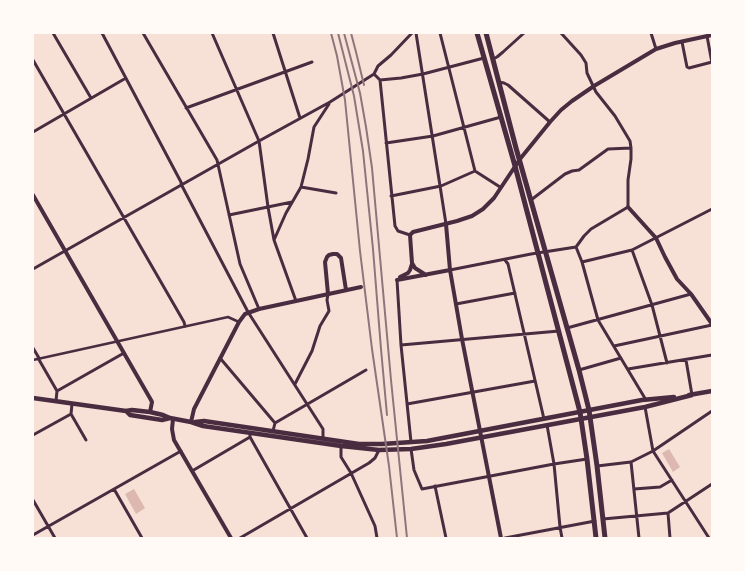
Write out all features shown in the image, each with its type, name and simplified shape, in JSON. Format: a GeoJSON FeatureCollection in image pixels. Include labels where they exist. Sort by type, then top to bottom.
{"type":"FeatureCollection","features":[{"type":"Feature","properties":{"kind":"main road"},"geometry":{"type":"LineString","coordinates":[[477,33],[520,184],[582,419],[596,538]]}},
{"type":"Feature","properties":{"kind":"main road"},"geometry":{"type":"LineString","coordinates":[[486,33],[542,241],[590,410],[605,538]]}},
{"type":"Feature","properties":{"kind":"main road"},"geometry":{"type":"LineString","coordinates":[[33,398],[126,411],[132,410],[163,414],[172,418],[203,426],[250,435],[379,450],[427,447],[645,407],[712,391]]}},
{"type":"Feature","properties":{"kind":"main road"},"geometry":{"type":"LineString","coordinates":[[191,422],[204,421],[359,444],[382,444],[427,441],[646,400],[692,395]]}},
{"type":"Feature","properties":{"kind":"main road"},"geometry":{"type":"LineString","coordinates":[[126,411],[130,415],[162,420],[172,418]]}},
{"type":"Feature","properties":{"kind":"street"},"geometry":{"type":"LineString","coordinates":[[52,33],[91,98]]}},
{"type":"Feature","properties":{"kind":"street"},"geometry":{"type":"LineString","coordinates":[[102,33],[248,312],[323,429],[323,438]]}},
{"type":"Feature","properties":{"kind":"street"},"geometry":{"type":"LineString","coordinates":[[144,33],[217,160],[240,264],[259,309]]}},
{"type":"Feature","properties":{"kind":"street"},"geometry":{"type":"LineString","coordinates":[[212,33],[259,141],[274,240],[296,301]]}},
{"type":"Feature","properties":{"kind":"street"},"geometry":{"type":"LineString","coordinates":[[273,33],[300,118]]}},
{"type":"Feature","properties":{"kind":"street"},"geometry":{"type":"LineString","coordinates":[[33,269],[181,184],[330,102],[374,74],[378,66],[412,33]]}},
{"type":"Feature","properties":{"kind":"street"},"geometry":{"type":"LineString","coordinates":[[416,33],[441,186],[450,270],[501,538]]}},
{"type":"Feature","properties":{"kind":"street"},"geometry":{"type":"LineString","coordinates":[[440,33],[474,171],[500,187]]}},
{"type":"Feature","properties":{"kind":"street"},"geometry":{"type":"LineString","coordinates":[[492,59],[497,57],[524,33]]}},
{"type":"Feature","properties":{"kind":"street"},"geometry":{"type":"LineString","coordinates":[[561,33],[581,55],[586,63],[587,73],[596,92],[615,116],[630,141],[632,148],[628,180],[628,207],[656,238],[677,278],[691,294],[712,325],[614,346]]}},
{"type":"Feature","properties":{"kind":"street"},"geometry":{"type":"LineString","coordinates":[[651,33],[656,49]]}},
{"type":"Feature","properties":{"kind":"street"},"geometry":{"type":"LineString","coordinates":[[682,42],[688,68],[712,63],[706,35]]}},
{"type":"Feature","properties":{"kind":"street"},"geometry":{"type":"LineString","coordinates":[[410,235],[415,231],[472,216],[483,209],[494,198],[520,159],[550,122],[572,101],[594,86],[656,49],[706,35],[712,35]]}},
{"type":"Feature","properties":{"kind":"street"},"geometry":{"type":"LineString","coordinates":[[380,80],[423,74],[484,58]]}},
{"type":"Feature","properties":{"kind":"street"},"geometry":{"type":"LineString","coordinates":[[33,60],[185,326]]}},
{"type":"Feature","properties":{"kind":"street"},"geometry":{"type":"LineString","coordinates":[[186,108],[312,62]]}},
{"type":"Feature","properties":{"kind":"street"},"geometry":{"type":"LineString","coordinates":[[374,74],[380,80],[394,226],[398,231],[410,235]]}},
{"type":"Feature","properties":{"kind":"street"},"geometry":{"type":"LineString","coordinates":[[33,132],[126,78]]}},
{"type":"Feature","properties":{"kind":"street"},"geometry":{"type":"LineString","coordinates":[[499,82],[508,85],[550,122]]}},
{"type":"Feature","properties":{"kind":"street"},"geometry":{"type":"LineString","coordinates":[[274,240],[286,213],[301,186],[314,127],[330,102]]}},
{"type":"Feature","properties":{"kind":"street"},"geometry":{"type":"LineString","coordinates":[[386,143],[433,136],[501,117]]}},
{"type":"Feature","properties":{"kind":"street"},"geometry":{"type":"LineString","coordinates":[[531,200],[565,174],[579,170],[608,149],[632,148]]}},
{"type":"Feature","properties":{"kind":"street"},"geometry":{"type":"LineString","coordinates":[[391,196],[441,186],[474,171]]}},
{"type":"Feature","properties":{"kind":"street"},"geometry":{"type":"LineString","coordinates":[[301,186],[336,193]]}},
{"type":"Feature","properties":{"kind":"street"},"geometry":{"type":"LineString","coordinates":[[33,194],[151,400],[150,412]]}},
{"type":"Feature","properties":{"kind":"street"},"geometry":{"type":"LineString","coordinates":[[228,215],[292,202]]}},
{"type":"Feature","properties":{"kind":"street"},"geometry":{"type":"LineString","coordinates":[[396,280],[576,247],[591,229],[628,207]]}},
{"type":"Feature","properties":{"kind":"street"},"geometry":{"type":"LineString","coordinates":[[582,262],[632,250],[712,209]]}},
{"type":"Feature","properties":{"kind":"street"},"geometry":{"type":"LineString","coordinates":[[396,280],[408,273],[412,267],[410,235]]}},
{"type":"Feature","properties":{"kind":"street"},"geometry":{"type":"LineString","coordinates":[[576,247],[582,262],[598,320],[646,400]]}},
{"type":"Feature","properties":{"kind":"street"},"geometry":{"type":"LineString","coordinates":[[632,250],[652,305],[666,363]]}},
{"type":"Feature","properties":{"kind":"street"},"geometry":{"type":"LineString","coordinates":[[295,384],[312,352],[320,326],[329,311],[325,259],[328,255],[337,254],[341,258],[346,290]]}},
{"type":"Feature","properties":{"kind":"street"},"geometry":{"type":"LineString","coordinates":[[505,260],[508,264],[544,419]]}},
{"type":"Feature","properties":{"kind":"street"},"geometry":{"type":"LineString","coordinates":[[412,263],[415,268],[426,275]]}},
{"type":"Feature","properties":{"kind":"street"},"geometry":{"type":"LineString","coordinates":[[396,280],[411,442]]}},
{"type":"Feature","properties":{"kind":"street"},"geometry":{"type":"LineString","coordinates":[[191,422],[194,409],[242,316],[248,312],[259,309],[361,287]]}},
{"type":"Feature","properties":{"kind":"street"},"geometry":{"type":"LineString","coordinates":[[456,304],[515,293]]}},
{"type":"Feature","properties":{"kind":"street"},"geometry":{"type":"LineString","coordinates":[[567,328],[691,294]]}},
{"type":"Feature","properties":{"kind":"street"},"geometry":{"type":"LineString","coordinates":[[33,360],[228,317],[239,322]]}},
{"type":"Feature","properties":{"kind":"street"},"geometry":{"type":"LineString","coordinates":[[401,345],[559,330]]}},
{"type":"Feature","properties":{"kind":"street"},"geometry":{"type":"LineString","coordinates":[[33,348],[57,391],[56,401]]}},
{"type":"Feature","properties":{"kind":"street"},"geometry":{"type":"LineString","coordinates":[[57,391],[124,352]]}},
{"type":"Feature","properties":{"kind":"street"},"geometry":{"type":"LineString","coordinates":[[628,369],[712,355]]}},
{"type":"Feature","properties":{"kind":"street"},"geometry":{"type":"LineString","coordinates":[[220,358],[275,423]]}},
{"type":"Feature","properties":{"kind":"street"},"geometry":{"type":"LineString","coordinates":[[579,370],[621,358]]}},
{"type":"Feature","properties":{"kind":"street"},"geometry":{"type":"LineString","coordinates":[[686,360],[692,395]]}},
{"type":"Feature","properties":{"kind":"street"},"geometry":{"type":"LineString","coordinates":[[273,431],[275,423],[366,370]]}},
{"type":"Feature","properties":{"kind":"street"},"geometry":{"type":"LineString","coordinates":[[407,404],[535,381]]}},
{"type":"Feature","properties":{"kind":"street"},"geometry":{"type":"LineString","coordinates":[[72,404],[71,414],[86,440]]}},
{"type":"Feature","properties":{"kind":"street"},"geometry":{"type":"LineString","coordinates":[[645,407],[653,451],[709,538]]}},
{"type":"Feature","properties":{"kind":"street"},"geometry":{"type":"LineString","coordinates":[[597,466],[630,462],[653,451],[712,410]]}},
{"type":"Feature","properties":{"kind":"street"},"geometry":{"type":"LineString","coordinates":[[33,435],[71,414]]}},
{"type":"Feature","properties":{"kind":"street"},"geometry":{"type":"LineString","coordinates":[[172,418],[172,433],[174,440],[230,538]]}},
{"type":"Feature","properties":{"kind":"street"},"geometry":{"type":"LineString","coordinates":[[547,425],[554,464],[562,538]]}},
{"type":"Feature","properties":{"kind":"street"},"geometry":{"type":"LineString","coordinates":[[192,471],[250,435],[307,538]]}},
{"type":"Feature","properties":{"kind":"street"},"geometry":{"type":"LineString","coordinates":[[341,446],[341,457],[351,473],[375,526],[377,538]]}},
{"type":"Feature","properties":{"kind":"street"},"geometry":{"type":"LineString","coordinates":[[411,448],[414,470],[422,489],[587,459]]}},
{"type":"Feature","properties":{"kind":"street"},"geometry":{"type":"LineString","coordinates":[[240,538],[369,462],[375,458],[379,450]]}},
{"type":"Feature","properties":{"kind":"street"},"geometry":{"type":"LineString","coordinates":[[33,535],[181,451]]}},
{"type":"Feature","properties":{"kind":"street"},"geometry":{"type":"LineString","coordinates":[[630,462],[639,538]]}},
{"type":"Feature","properties":{"kind":"street"},"geometry":{"type":"LineString","coordinates":[[634,489],[660,487],[672,480]]}},
{"type":"Feature","properties":{"kind":"street"},"geometry":{"type":"LineString","coordinates":[[603,519],[668,513],[712,484]]}},
{"type":"Feature","properties":{"kind":"street"},"geometry":{"type":"LineString","coordinates":[[435,486],[446,538]]}},
{"type":"Feature","properties":{"kind":"street"},"geometry":{"type":"LineString","coordinates":[[114,490],[142,538]]}},
{"type":"Feature","properties":{"kind":"street"},"geometry":{"type":"LineString","coordinates":[[33,500],[55,538]]}},
{"type":"Feature","properties":{"kind":"street"},"geometry":{"type":"LineString","coordinates":[[668,513],[670,538]]}},
{"type":"Feature","properties":{"kind":"street"},"geometry":{"type":"LineString","coordinates":[[505,538],[595,521]]}},
{"type":"Feature","properties":{"kind":"street"},"geometry":{"type":"LineString","coordinates":[[532,533],[533,538]]}},
{"type":"Feature","properties":{"kind":"shaded area"},"geometry":{"type":"Polygon","coordinates":[[[669,449],[680,467],[673,472],[662,453],[669,449]]]}},
{"type":"Feature","properties":{"kind":"shaded area"},"geometry":{"type":"Polygon","coordinates":[[[134,489],[145,508],[136,514],[125,494],[134,489]]]}},
{"type":"Feature","properties":{"kind":"railway"},"geometry":{"type":"LineString","coordinates":[[331,33],[345,100],[360,251],[372,349],[389,466],[397,538]]}},
{"type":"Feature","properties":{"kind":"railway"},"geometry":{"type":"LineString","coordinates":[[338,33],[354,96],[363,151],[387,415]]}},
{"type":"Feature","properties":{"kind":"railway"},"geometry":{"type":"LineString","coordinates":[[344,33],[360,93],[372,168],[407,538]]}},
{"type":"Feature","properties":{"kind":"railway"},"geometry":{"type":"LineString","coordinates":[[351,33],[364,85]]}}]}
